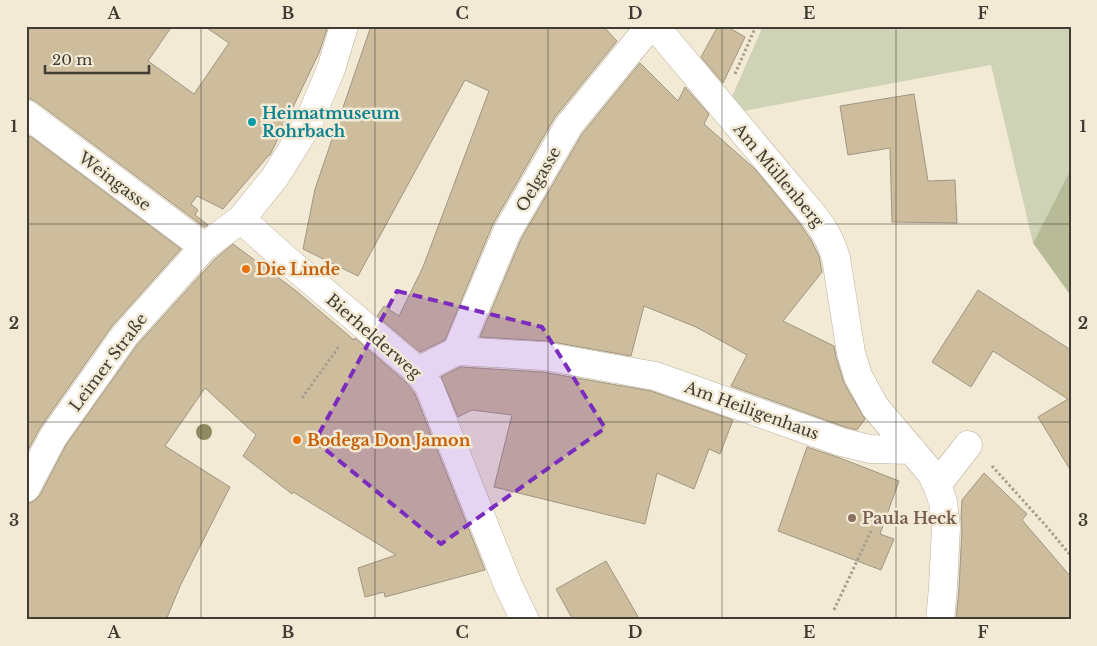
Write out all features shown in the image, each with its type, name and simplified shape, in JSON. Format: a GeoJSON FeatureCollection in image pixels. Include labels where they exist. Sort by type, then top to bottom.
{"type":"FeatureCollection","features":[{"type":"Feature","properties":{"kind":"street","name":"Leimer Straße"},"geometry":{"type":"LineString","coordinates":[[26,488],[52,437],[125,335],[204,247],[241,218],[276,178],[308,124],[331,69],[344,26]]}},
{"type":"Feature","properties":{"kind":"street","name":"Oelgasse"},"geometry":{"type":"LineString","coordinates":[[457,351],[506,232],[569,125],[650,26]]}},
{"type":"Feature","properties":{"kind":"street","name":"Am Müllenberg"},"geometry":{"type":"LineString","coordinates":[[655,26],[823,227],[831,242],[836,258],[851,353],[858,376],[875,407],[912,450]]}},
{"type":"Feature","properties":{"kind":"street","name":"Weingasse"},"geometry":{"type":"LineString","coordinates":[[26,114],[204,247]]}},
{"type":"Feature","properties":{"kind":"street","name":"Bierhelderweg"},"geometry":{"type":"LineString","coordinates":[[241,218],[282,256],[418,371],[429,386],[508,585],[525,620]]}},
{"type":"Feature","properties":{"kind":"street"},"geometry":{"type":"LineString","coordinates":[[418,371],[457,351]]}},
{"type":"Feature","properties":{"kind":"street","name":"Am Heiligenhaus"},"geometry":{"type":"LineString","coordinates":[[457,351],[544,356],[656,376],[841,442],[870,449],[912,450]]}},
{"type":"Feature","properties":{"kind":"street"},"geometry":{"type":"LineString","coordinates":[[937,485],[968,445]]}},
{"type":"Feature","properties":{"kind":"street"},"geometry":{"type":"LineString","coordinates":[[912,450],[931,473],[943,502],[946,527],[940,620]]}},
{"type":"Feature","properties":{"kind":"path"},"geometry":{"type":"LineString","coordinates":[[721,105],[756,26]]}},
{"type":"Feature","properties":{"kind":"path"},"geometry":{"type":"LineString","coordinates":[[302,398],[358,320]]}},
{"type":"Feature","properties":{"kind":"path"},"geometry":{"type":"LineString","coordinates":[[989,463],[1071,556]]}},
{"type":"Feature","properties":{"kind":"path"},"geometry":{"type":"LineString","coordinates":[[834,610],[872,529]]}},
{"type":"Feature","properties":{"kind":"highlighted area"},"geometry":{"type":"Polygon","coordinates":[[[397,291],[542,327],[605,428],[441,544],[315,441],[397,291]]]}},
{"type":"Feature","properties":{"kind":"green space"},"geometry":{"type":"Polygon","coordinates":[[[763,26],[1071,26],[1071,169],[1033,243],[991,65],[738,112],[730,101],[763,26]]]}},
{"type":"Feature","properties":{"kind":"green space"},"geometry":{"type":"Polygon","coordinates":[[[1071,169],[1071,296],[1033,243],[1071,169]]]}},
{"type":"Feature","properties":{"kind":"building"},"geometry":{"type":"Polygon","coordinates":[[[26,26],[172,26],[148,61],[194,94],[229,43],[204,26],[328,26],[319,53],[270,155],[223,209],[197,196],[191,204],[198,210],[195,215],[208,225],[204,227],[35,101],[26,97],[26,26]]]}},
{"type":"Feature","properties":{"kind":"building"},"geometry":{"type":"Polygon","coordinates":[[[371,26],[603,26],[617,41],[555,117],[493,224],[445,340],[420,352],[377,316],[384,306],[399,316],[423,267],[489,91],[465,80],[358,276],[303,249],[315,189],[371,26]]]}},
{"type":"Feature","properties":{"kind":"building"},"geometry":{"type":"Polygon","coordinates":[[[718,26],[726,26],[745,37],[723,83],[701,57],[718,26]]]}},
{"type":"Feature","properties":{"kind":"building"},"geometry":{"type":"Polygon","coordinates":[[[640,63],[678,101],[685,87],[709,114],[704,124],[755,169],[811,240],[819,256],[822,272],[783,321],[834,346],[844,383],[865,419],[857,430],[731,386],[747,355],[696,327],[644,306],[631,356],[547,341],[480,337],[521,239],[582,134],[640,63]]]}},
{"type":"Feature","properties":{"kind":"building"},"geometry":{"type":"Polygon","coordinates":[[[914,94],[928,181],[955,180],[957,223],[892,222],[890,148],[848,155],[840,106],[914,94]]]}},
{"type":"Feature","properties":{"kind":"building"},"geometry":{"type":"Polygon","coordinates":[[[30,136],[181,249],[112,326],[40,428],[26,454],[26,141],[30,136]]]}},
{"type":"Feature","properties":{"kind":"building"},"geometry":{"type":"Polygon","coordinates":[[[233,244],[295,290],[406,382],[415,394],[485,570],[385,597],[384,592],[365,597],[358,568],[396,555],[293,492],[292,494],[243,456],[256,435],[205,388],[165,446],[230,487],[181,584],[166,620],[26,620],[26,504],[34,501],[40,495],[66,445],[137,345],[215,259],[233,244]]]}},
{"type":"Feature","properties":{"kind":"building"},"geometry":{"type":"Polygon","coordinates":[[[978,290],[1071,350],[1071,471],[1038,417],[1068,399],[993,351],[971,387],[932,362],[978,290]]]}},
{"type":"Feature","properties":{"kind":"building"},"geometry":{"type":"Polygon","coordinates":[[[460,367],[542,372],[651,391],[733,420],[720,454],[709,449],[694,489],[657,473],[645,524],[494,487],[512,415],[472,410],[458,417],[441,377],[460,367]]]}},
{"type":"Feature","properties":{"kind":"building"},"geometry":{"type":"Polygon","coordinates":[[[807,447],[899,481],[880,534],[894,539],[881,570],[778,531],[807,447]]]}},
{"type":"Feature","properties":{"kind":"building"},"geometry":{"type":"Polygon","coordinates":[[[984,473],[1027,514],[1022,520],[1071,577],[1071,620],[956,620],[962,500],[984,473]]]}},
{"type":"Feature","properties":{"kind":"building"},"geometry":{"type":"Polygon","coordinates":[[[606,561],[640,620],[573,620],[556,589],[606,561]]]}},
{"type":"Feature","properties":{"kind":"place","name":"Heimatmuseum Rohrbach"},"geometry":{"type":"Point","coordinates":[252,122]}},
{"type":"Feature","properties":{"kind":"place","name":"Die Linde"},"geometry":{"type":"Point","coordinates":[246,269]}},
{"type":"Feature","properties":{"kind":"place","name":"Bodega Don Jamon"},"geometry":{"type":"Point","coordinates":[297,440]}},
{"type":"Feature","properties":{"kind":"place","name":"Paula Heck"},"geometry":{"type":"Point","coordinates":[852,518]}}]}
